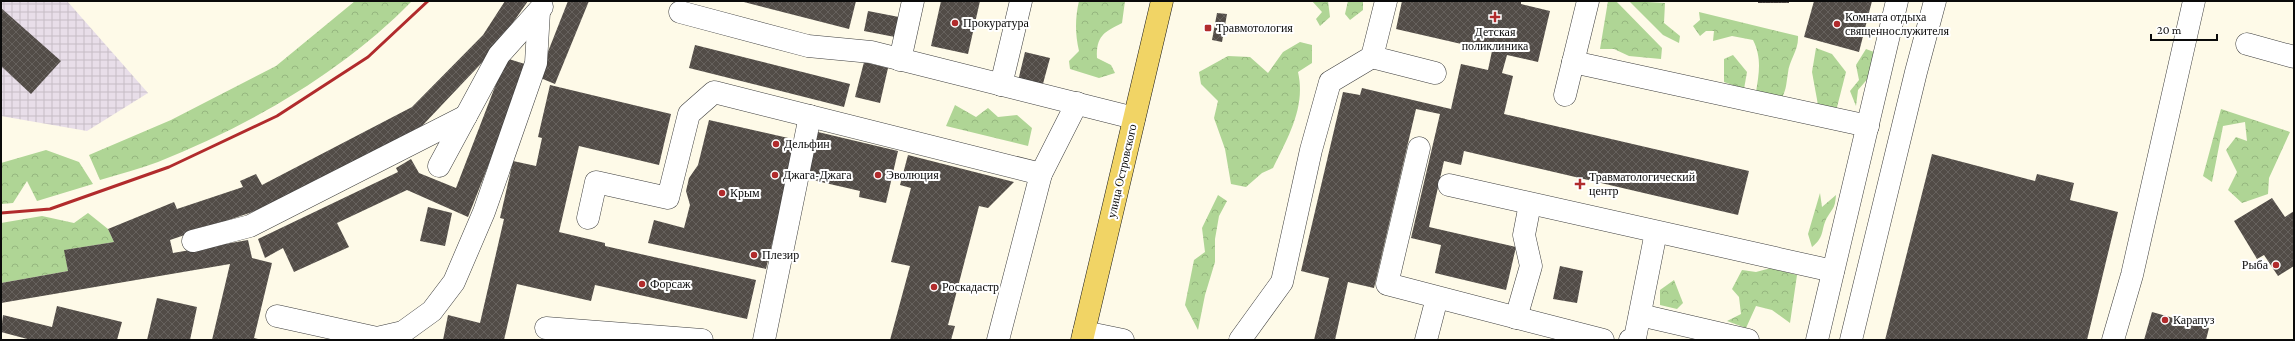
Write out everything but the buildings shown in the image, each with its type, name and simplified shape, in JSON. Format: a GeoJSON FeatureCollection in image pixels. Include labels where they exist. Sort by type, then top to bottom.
{"type":"FeatureCollection","features":[{"type":"Feature","properties":{"kind":"main road","name":"улица Островского"},"geometry":{"type":"LineString","coordinates":[[1083,336],[1162,1]]}},
{"type":"Feature","properties":{"kind":"lane"},"geometry":{"type":"LineString","coordinates":[[900,60],[912,1]]}},
{"type":"Feature","properties":{"kind":"lane"},"geometry":{"type":"LineString","coordinates":[[1001,85],[1022,1]]}},
{"type":"Feature","properties":{"kind":"lane"},"geometry":{"type":"LineString","coordinates":[[1372,57],[1386,1]]}},
{"type":"Feature","properties":{"kind":"lane"},"geometry":{"type":"LineString","coordinates":[[1566,95],[1588,1]]}},
{"type":"Feature","properties":{"kind":"lane"},"geometry":{"type":"LineString","coordinates":[[1816,340],[1897,1]]}},
{"type":"Feature","properties":{"kind":"lane"},"geometry":{"type":"LineString","coordinates":[[1851,340],[1916,72],[1935,1]]}},
{"type":"Feature","properties":{"kind":"lane"},"geometry":{"type":"LineString","coordinates":[[2113,340],[2132,275],[2194,1]]}},
{"type":"Feature","properties":{"kind":"lane"},"geometry":{"type":"LineString","coordinates":[[439,166],[499,55],[543,6]]}},
{"type":"Feature","properties":{"kind":"lane"},"geometry":{"type":"LineString","coordinates":[[277,316],[377,338],[403,332],[432,311],[454,282],[484,212],[536,63],[543,6]]}},
{"type":"Feature","properties":{"kind":"lane"},"geometry":{"type":"LineString","coordinates":[[680,12],[808,46],[871,52],[1134,118]]}},
{"type":"Feature","properties":{"kind":"lane"},"geometry":{"type":"LineString","coordinates":[[2247,44],[2294,57]]}},
{"type":"Feature","properties":{"kind":"lane"},"geometry":{"type":"LineString","coordinates":[[1240,340],[1282,282],[1311,150],[1330,82],[1372,57],[1435,73]]}},
{"type":"Feature","properties":{"kind":"lane"},"geometry":{"type":"LineString","coordinates":[[1573,62],[1868,126]]}},
{"type":"Feature","properties":{"kind":"lane"},"geometry":{"type":"LineString","coordinates":[[588,218],[596,182],[668,198],[689,114],[714,92],[1041,174]]}},
{"type":"Feature","properties":{"kind":"lane"},"geometry":{"type":"LineString","coordinates":[[998,340],[1041,174],[1077,104]]}},
{"type":"Feature","properties":{"kind":"lane"},"geometry":{"type":"LineString","coordinates":[[193,241],[250,226],[466,116]]}},
{"type":"Feature","properties":{"kind":"lane"},"geometry":{"type":"LineString","coordinates":[[764,340],[810,116]]}},
{"type":"Feature","properties":{"kind":"lane"},"geometry":{"type":"LineString","coordinates":[[1419,148],[1387,284],[1603,340]]}},
{"type":"Feature","properties":{"kind":"lane"},"geometry":{"type":"LineString","coordinates":[[1449,185],[1833,271]]}},
{"type":"Feature","properties":{"kind":"lane"},"geometry":{"type":"LineString","coordinates":[[1516,318],[1531,266],[1524,235],[1530,204]]}},
{"type":"Feature","properties":{"kind":"lane"},"geometry":{"type":"LineString","coordinates":[[1630,340],[1635,338],[1656,232]]}},
{"type":"Feature","properties":{"kind":"lane"},"geometry":{"type":"LineString","coordinates":[[1426,340],[1437,298]]}},
{"type":"Feature","properties":{"kind":"lane"},"geometry":{"type":"LineString","coordinates":[[1640,315],[1748,340]]}},
{"type":"Feature","properties":{"kind":"lane"},"geometry":{"type":"LineString","coordinates":[[546,328],[689,339]]}},
{"type":"Feature","properties":{"kind":"lane"},"geometry":{"type":"LineString","coordinates":[[1083,336],[1123,340]]}},
{"type":"Feature","properties":{"kind":"shaded area"},"geometry":{"type":"Polygon","coordinates":[[[1,1],[67,1],[148,93],[87,131],[1,116],[1,1]]]}},
{"type":"Feature","properties":{"kind":"green space"},"geometry":{"type":"Polygon","coordinates":[[[355,1],[412,1],[385,27],[356,51],[293,95],[260,114],[192,148],[158,162],[100,180],[89,155],[171,120],[276,66],[355,1]]]}},
{"type":"Feature","properties":{"kind":"green space"},"geometry":{"type":"Polygon","coordinates":[[[1079,1],[1125,1],[1122,23],[1110,29],[1102,36],[1097,51],[1097,58],[1111,65],[1115,73],[1099,78],[1070,69],[1069,61],[1079,51],[1076,26],[1079,1]]]}},
{"type":"Feature","properties":{"kind":"green space"},"geometry":{"type":"Polygon","coordinates":[[[1312,1],[1328,1],[1330,17],[1320,26],[1316,19],[1322,12],[1312,1]]]}},
{"type":"Feature","properties":{"kind":"green space"},"geometry":{"type":"Polygon","coordinates":[[[1348,1],[1363,1],[1363,10],[1350,20],[1345,14],[1348,1]]]}},
{"type":"Feature","properties":{"kind":"green space"},"geometry":{"type":"Polygon","coordinates":[[[1608,1],[1616,1],[1662,48],[1661,59],[1629,56],[1614,49],[1600,49],[1608,1]]]}},
{"type":"Feature","properties":{"kind":"green space"},"geometry":{"type":"Polygon","coordinates":[[[1629,1],[1665,3],[1664,23],[1680,36],[1679,43],[1663,35],[1629,1]]]}},
{"type":"Feature","properties":{"kind":"green space"},"geometry":{"type":"Polygon","coordinates":[[[1699,12],[1798,36],[1797,46],[1789,68],[1786,88],[1782,98],[1756,92],[1759,59],[1753,40],[1732,36],[1713,41],[1714,31],[1706,31],[1700,36],[1693,26],[1700,20],[1699,12]]]}},
{"type":"Feature","properties":{"kind":"green space"},"geometry":{"type":"Polygon","coordinates":[[[1300,42],[1312,45],[1312,63],[1298,72],[1300,97],[1298,110],[1290,133],[1273,168],[1262,173],[1246,187],[1231,184],[1225,149],[1214,118],[1218,101],[1201,84],[1199,72],[1228,56],[1250,57],[1268,73],[1283,52],[1300,42]]]}},
{"type":"Feature","properties":{"kind":"green space"},"geometry":{"type":"Polygon","coordinates":[[[1816,48],[1832,54],[1846,72],[1836,111],[1818,105],[1812,72],[1816,48]]]}},
{"type":"Feature","properties":{"kind":"green space"},"geometry":{"type":"Polygon","coordinates":[[[1866,49],[1874,52],[1870,76],[1858,90],[1856,106],[1850,91],[1859,80],[1856,65],[1866,49]]]}},
{"type":"Feature","properties":{"kind":"green space"},"geometry":{"type":"Polygon","coordinates":[[[1733,55],[1747,72],[1744,89],[1724,82],[1724,59],[1733,55]]]}},
{"type":"Feature","properties":{"kind":"green space"},"geometry":{"type":"Polygon","coordinates":[[[955,105],[976,117],[988,108],[998,117],[1017,115],[1032,128],[1028,146],[946,126],[955,105]]]}},
{"type":"Feature","properties":{"kind":"green space"},"geometry":{"type":"Polygon","coordinates":[[[2221,109],[2290,132],[2269,178],[2268,194],[2242,203],[2228,190],[2237,172],[2226,150],[2236,137],[2247,141],[2245,122],[2223,126],[2212,182],[2203,176],[2221,109]]]}},
{"type":"Feature","properties":{"kind":"green space"},"geometry":{"type":"Polygon","coordinates":[[[46,150],[79,162],[93,184],[37,201],[27,181],[13,203],[1,204],[1,163],[46,150]]]}},
{"type":"Feature","properties":{"kind":"green space"},"geometry":{"type":"Polygon","coordinates":[[[1820,193],[1822,207],[1836,195],[1835,202],[1821,236],[1812,247],[1808,234],[1820,193]]]}},
{"type":"Feature","properties":{"kind":"green space"},"geometry":{"type":"Polygon","coordinates":[[[1218,195],[1227,201],[1219,216],[1215,239],[1215,262],[1205,295],[1198,330],[1185,305],[1194,260],[1205,252],[1202,228],[1218,195]]]}},
{"type":"Feature","properties":{"kind":"green space"},"geometry":{"type":"Polygon","coordinates":[[[88,213],[108,229],[114,242],[65,250],[68,271],[1,283],[1,223],[42,216],[74,223],[88,213]]]}},
{"type":"Feature","properties":{"kind":"green space"},"geometry":{"type":"Polygon","coordinates":[[[1771,268],[1797,275],[1790,323],[1772,310],[1756,306],[1746,328],[1727,321],[1741,314],[1739,297],[1732,289],[1742,270],[1756,272],[1771,268]]]}},
{"type":"Feature","properties":{"kind":"green space"},"geometry":{"type":"Polygon","coordinates":[[[1674,280],[1683,303],[1677,309],[1660,305],[1660,290],[1674,280]]]}},
{"type":"Feature","properties":{"kind":"railway"},"geometry":{"type":"LineString","coordinates":[[1,213],[50,209],[169,167],[277,116],[368,57],[428,1]]}},
{"type":"Feature","properties":{"kind":"place","name":"Детская поликлиника"},"geometry":{"type":"Point","coordinates":[1495,17]}},
{"type":"Feature","properties":{"kind":"place","name":"Прокуратура"},"geometry":{"type":"Point","coordinates":[955,23]}},
{"type":"Feature","properties":{"kind":"place","name":"Комната отдыха священнослужителя"},"geometry":{"type":"Point","coordinates":[1837,24]}},
{"type":"Feature","properties":{"kind":"place","name":"Травмотология"},"geometry":{"type":"Point","coordinates":[1208,28]}},
{"type":"Feature","properties":{"kind":"place","name":"Дельфин"},"geometry":{"type":"Point","coordinates":[776,144]}},
{"type":"Feature","properties":{"kind":"place","name":"Джага-Джага"},"geometry":{"type":"Point","coordinates":[775,175]}},
{"type":"Feature","properties":{"kind":"place","name":"Эволюция"},"geometry":{"type":"Point","coordinates":[878,175]}},
{"type":"Feature","properties":{"kind":"place","name":"Травматологический центр"},"geometry":{"type":"Point","coordinates":[1580,184]}},
{"type":"Feature","properties":{"kind":"place","name":"Крым"},"geometry":{"type":"Point","coordinates":[722,193]}},
{"type":"Feature","properties":{"kind":"place","name":"Плезир"},"geometry":{"type":"Point","coordinates":[754,255]}},
{"type":"Feature","properties":{"kind":"place","name":"Рыба"},"geometry":{"type":"Point","coordinates":[2276,265]}},
{"type":"Feature","properties":{"kind":"place","name":"Форсаж"},"geometry":{"type":"Point","coordinates":[642,284]}},
{"type":"Feature","properties":{"kind":"place","name":"Роскадастр"},"geometry":{"type":"Point","coordinates":[934,287]}},
{"type":"Feature","properties":{"kind":"place","name":"Карапуз"},"geometry":{"type":"Point","coordinates":[2165,320]}}]}
